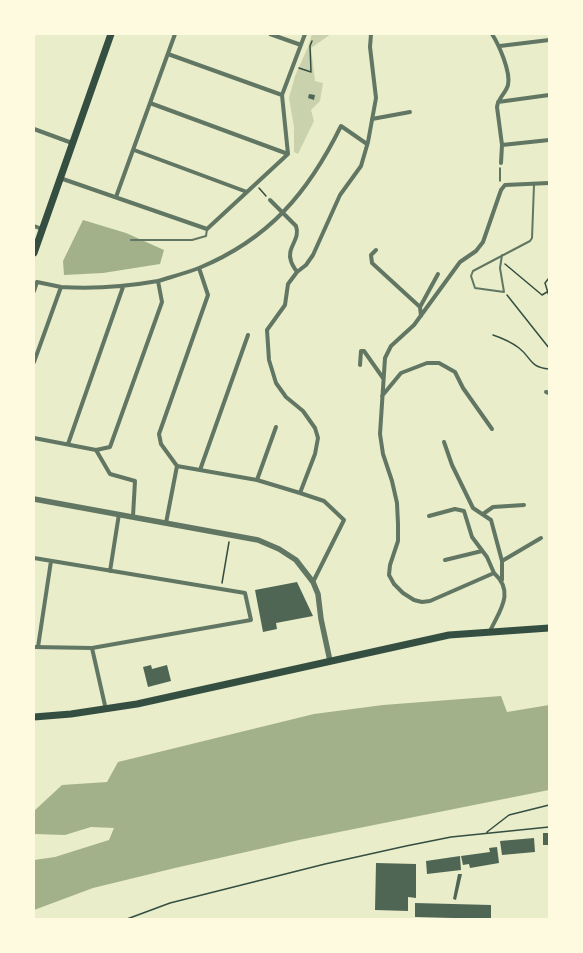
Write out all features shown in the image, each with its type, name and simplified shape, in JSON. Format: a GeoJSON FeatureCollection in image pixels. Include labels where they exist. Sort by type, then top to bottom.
{"type":"FeatureCollection","features":[{"type":"Feature","properties":{"kind":"main road"},"geometry":{"type":"LineString","coordinates":[[34,253],[111,34]]}},
{"type":"Feature","properties":{"kind":"main road"},"geometry":{"type":"LineString","coordinates":[[34,716],[106,710],[449,635],[549,628]]}},
{"type":"Feature","properties":{"kind":"street"},"geometry":{"type":"LineString","coordinates":[[116,197],[175,34]]}},
{"type":"Feature","properties":{"kind":"street"},"geometry":{"type":"LineString","coordinates":[[270,34],[301,45]]}},
{"type":"Feature","properties":{"kind":"street"},"geometry":{"type":"LineString","coordinates":[[288,154],[282,95],[304,34]]}},
{"type":"Feature","properties":{"kind":"street"},"geometry":{"type":"LineString","coordinates":[[300,493],[315,454],[318,438],[315,428],[303,411],[286,397],[276,383],[269,360],[267,330],[285,304],[288,284],[297,272],[306,266],[313,255],[340,195],[361,166],[376,98],[370,47],[371,34]]}},
{"type":"Feature","properties":{"kind":"street"},"geometry":{"type":"LineString","coordinates":[[492,34],[500,46],[505,62],[508,85],[498,102],[502,145],[501,163]]}},
{"type":"Feature","properties":{"kind":"street"},"geometry":{"type":"LineString","coordinates":[[500,46],[549,40]]}},
{"type":"Feature","properties":{"kind":"street"},"geometry":{"type":"LineString","coordinates":[[168,54],[282,95]]}},
{"type":"Feature","properties":{"kind":"street"},"geometry":{"type":"LineString","coordinates":[[498,102],[549,95]]}},
{"type":"Feature","properties":{"kind":"street"},"geometry":{"type":"LineString","coordinates":[[150,103],[288,154]]}},
{"type":"Feature","properties":{"kind":"street"},"geometry":{"type":"LineString","coordinates":[[372,119],[410,112]]}},
{"type":"Feature","properties":{"kind":"street"},"geometry":{"type":"LineString","coordinates":[[34,290],[36,282],[61,287],[123,287],[158,281],[199,268],[239,247],[262,231],[282,213],[305,188],[324,160],[341,126],[367,144]]}},
{"type":"Feature","properties":{"kind":"street"},"geometry":{"type":"LineString","coordinates":[[34,130],[72,143]]}},
{"type":"Feature","properties":{"kind":"street"},"geometry":{"type":"LineString","coordinates":[[502,145],[549,140]]}},
{"type":"Feature","properties":{"kind":"street"},"geometry":{"type":"LineString","coordinates":[[134,150],[247,192]]}},
{"type":"Feature","properties":{"kind":"street"},"geometry":{"type":"LineString","coordinates":[[60,178],[207,229],[288,154]]}},
{"type":"Feature","properties":{"kind":"street"},"geometry":{"type":"LineString","coordinates":[[494,573],[430,601],[422,602],[414,600],[402,593],[389,576],[390,566],[398,540],[398,510],[392,481],[383,454],[380,434],[386,352],[414,325],[460,262],[476,251],[482,242],[501,190],[504,187],[517,184],[534,185],[549,183]]}},
{"type":"Feature","properties":{"kind":"street"},"geometry":{"type":"LineString","coordinates":[[270,200],[296,226],[298,237],[290,250],[290,260],[297,272]]}},
{"type":"Feature","properties":{"kind":"street"},"geometry":{"type":"LineString","coordinates":[[34,226],[42,229]]}},
{"type":"Feature","properties":{"kind":"street"},"geometry":{"type":"LineString","coordinates":[[376,250],[371,255],[372,263],[420,307]]}},
{"type":"Feature","properties":{"kind":"street"},"geometry":{"type":"LineString","coordinates":[[199,268],[208,295],[159,434],[161,444],[177,466],[257,480],[324,501],[344,520],[313,582]]}},
{"type":"Feature","properties":{"kind":"street"},"geometry":{"type":"LineString","coordinates":[[421,316],[420,307],[438,274]]}},
{"type":"Feature","properties":{"kind":"street"},"geometry":{"type":"LineString","coordinates":[[34,438],[96,450],[110,446],[134,384],[162,302],[158,281]]}},
{"type":"Feature","properties":{"kind":"street"},"geometry":{"type":"LineString","coordinates":[[34,362],[61,287]]}},
{"type":"Feature","properties":{"kind":"street"},"geometry":{"type":"LineString","coordinates":[[68,444],[123,287]]}},
{"type":"Feature","properties":{"kind":"street"},"geometry":{"type":"LineString","coordinates":[[200,470],[248,335]]}},
{"type":"Feature","properties":{"kind":"street"},"geometry":{"type":"LineString","coordinates":[[360,365],[360,354],[361,351],[364,350],[383,378]]}},
{"type":"Feature","properties":{"kind":"street"},"geometry":{"type":"LineString","coordinates":[[382,396],[401,373],[427,363],[439,363],[455,372],[463,388],[492,429]]}},
{"type":"Feature","properties":{"kind":"street"},"geometry":{"type":"LineString","coordinates":[[257,480],[276,427]]}},
{"type":"Feature","properties":{"kind":"street"},"geometry":{"type":"LineString","coordinates":[[444,442],[452,465],[473,508],[491,520],[502,561],[502,580],[506,600],[490,631]]}},
{"type":"Feature","properties":{"kind":"street"},"geometry":{"type":"LineString","coordinates":[[96,450],[110,474],[135,481],[133,516]]}},
{"type":"Feature","properties":{"kind":"street"},"geometry":{"type":"LineString","coordinates":[[166,523],[177,466]]}},
{"type":"Feature","properties":{"kind":"street"},"geometry":{"type":"LineString","coordinates":[[34,499],[258,540],[279,549],[296,560],[313,582],[318,594],[321,619],[330,661]]}},
{"type":"Feature","properties":{"kind":"street"},"geometry":{"type":"LineString","coordinates":[[483,514],[493,507],[524,505]]}},
{"type":"Feature","properties":{"kind":"street"},"geometry":{"type":"LineString","coordinates":[[429,516],[461,509],[464,511],[472,537],[487,557],[494,573],[502,580]]}},
{"type":"Feature","properties":{"kind":"street"},"geometry":{"type":"LineString","coordinates":[[110,571],[119,514]]}},
{"type":"Feature","properties":{"kind":"street"},"geometry":{"type":"LineString","coordinates":[[502,561],[541,538]]}},
{"type":"Feature","properties":{"kind":"street"},"geometry":{"type":"LineString","coordinates":[[446,560],[482,551]]}},
{"type":"Feature","properties":{"kind":"street"},"geometry":{"type":"LineString","coordinates":[[34,558],[244,593],[251,620],[92,648],[36,647],[51,561]]}},
{"type":"Feature","properties":{"kind":"street"},"geometry":{"type":"LineString","coordinates":[[92,648],[106,710]]}},
{"type":"Feature","properties":{"kind":"lane"},"geometry":{"type":"LineString","coordinates":[[502,255],[500,260],[504,292],[475,288],[471,276],[473,271],[532,238],[534,185]]}},
{"type":"Feature","properties":{"kind":"lane"},"geometry":{"type":"LineString","coordinates":[[131,240],[192,240],[206,236],[207,229]]}},
{"type":"Feature","properties":{"kind":"path"},"geometry":{"type":"LineString","coordinates":[[293,66],[311,72],[310,46],[312,41]]}},
{"type":"Feature","properties":{"kind":"path"},"geometry":{"type":"LineString","coordinates":[[501,163],[500,181],[504,187]]}},
{"type":"Feature","properties":{"kind":"path"},"geometry":{"type":"LineString","coordinates":[[256,185],[270,200]]}},
{"type":"Feature","properties":{"kind":"path"},"geometry":{"type":"LineString","coordinates":[[500,260],[542,295],[547,292]]}},
{"type":"Feature","properties":{"kind":"path"},"geometry":{"type":"LineString","coordinates":[[549,278],[545,283],[549,296]]}},
{"type":"Feature","properties":{"kind":"path"},"geometry":{"type":"LineString","coordinates":[[504,292],[549,348]]}},
{"type":"Feature","properties":{"kind":"path"},"geometry":{"type":"LineString","coordinates":[[493,334],[520,348],[532,364],[549,369]]}},
{"type":"Feature","properties":{"kind":"path"},"geometry":{"type":"LineString","coordinates":[[221,589],[231,535]]}},
{"type":"Feature","properties":{"kind":"path"},"geometry":{"type":"LineString","coordinates":[[487,832],[509,815],[549,805]]}},
{"type":"Feature","properties":{"kind":"path"},"geometry":{"type":"LineString","coordinates":[[127,919],[170,903],[325,864],[451,837],[487,832],[549,827]]}},
{"type":"Feature","properties":{"kind":"shaded area"},"geometry":{"type":"Polygon","coordinates":[[[312,34],[331,34],[311,48],[315,81],[323,83],[320,101],[311,110],[314,121],[298,154],[294,152],[294,127],[289,98],[295,76],[312,34]]]}},
{"type":"Feature","properties":{"kind":"shaded area"},"geometry":{"type":"Polygon","coordinates":[[[83,220],[126,233],[164,250],[160,264],[103,273],[64,275],[63,261],[83,220]]]}},
{"type":"Feature","properties":{"kind":"shaded area"},"geometry":{"type":"Polygon","coordinates":[[[501,696],[507,712],[549,705],[549,790],[299,840],[175,868],[93,888],[34,910],[34,860],[55,857],[109,840],[114,828],[91,827],[65,835],[34,834],[34,811],[62,785],[107,782],[118,762],[314,714],[383,705],[501,696]]]}},
{"type":"Feature","properties":{"kind":"building"},"geometry":{"type":"Polygon","coordinates":[[[309,94],[315,95],[314,100],[308,98],[309,94]]]}},
{"type":"Feature","properties":{"kind":"building"},"geometry":{"type":"Polygon","coordinates":[[[297,582],[313,616],[276,623],[277,629],[263,632],[255,590],[297,582]]]}},
{"type":"Feature","properties":{"kind":"building"},"geometry":{"type":"Polygon","coordinates":[[[151,665],[152,669],[167,665],[171,681],[148,687],[143,667],[151,665]]]}},
{"type":"Feature","properties":{"kind":"building"},"geometry":{"type":"Polygon","coordinates":[[[543,833],[549,833],[549,845],[543,845],[543,833]]]}},
{"type":"Feature","properties":{"kind":"building"},"geometry":{"type":"Polygon","coordinates":[[[534,838],[535,852],[502,855],[500,841],[534,838]]]}},
{"type":"Feature","properties":{"kind":"building"},"geometry":{"type":"Polygon","coordinates":[[[497,847],[499,863],[470,868],[469,864],[463,865],[461,856],[490,852],[489,848],[497,847]]]}},
{"type":"Feature","properties":{"kind":"building"},"geometry":{"type":"Polygon","coordinates":[[[460,856],[461,870],[427,874],[426,861],[460,856]]]}},
{"type":"Feature","properties":{"kind":"building"},"geometry":{"type":"Polygon","coordinates":[[[376,863],[416,864],[416,898],[408,897],[408,911],[375,910],[376,863]]]}},
{"type":"Feature","properties":{"kind":"building"},"geometry":{"type":"Polygon","coordinates":[[[458,874],[462,874],[456,900],[453,899],[458,874]]]}},
{"type":"Feature","properties":{"kind":"building"},"geometry":{"type":"Polygon","coordinates":[[[415,903],[491,905],[491,919],[415,917],[415,903]]]}}]}
